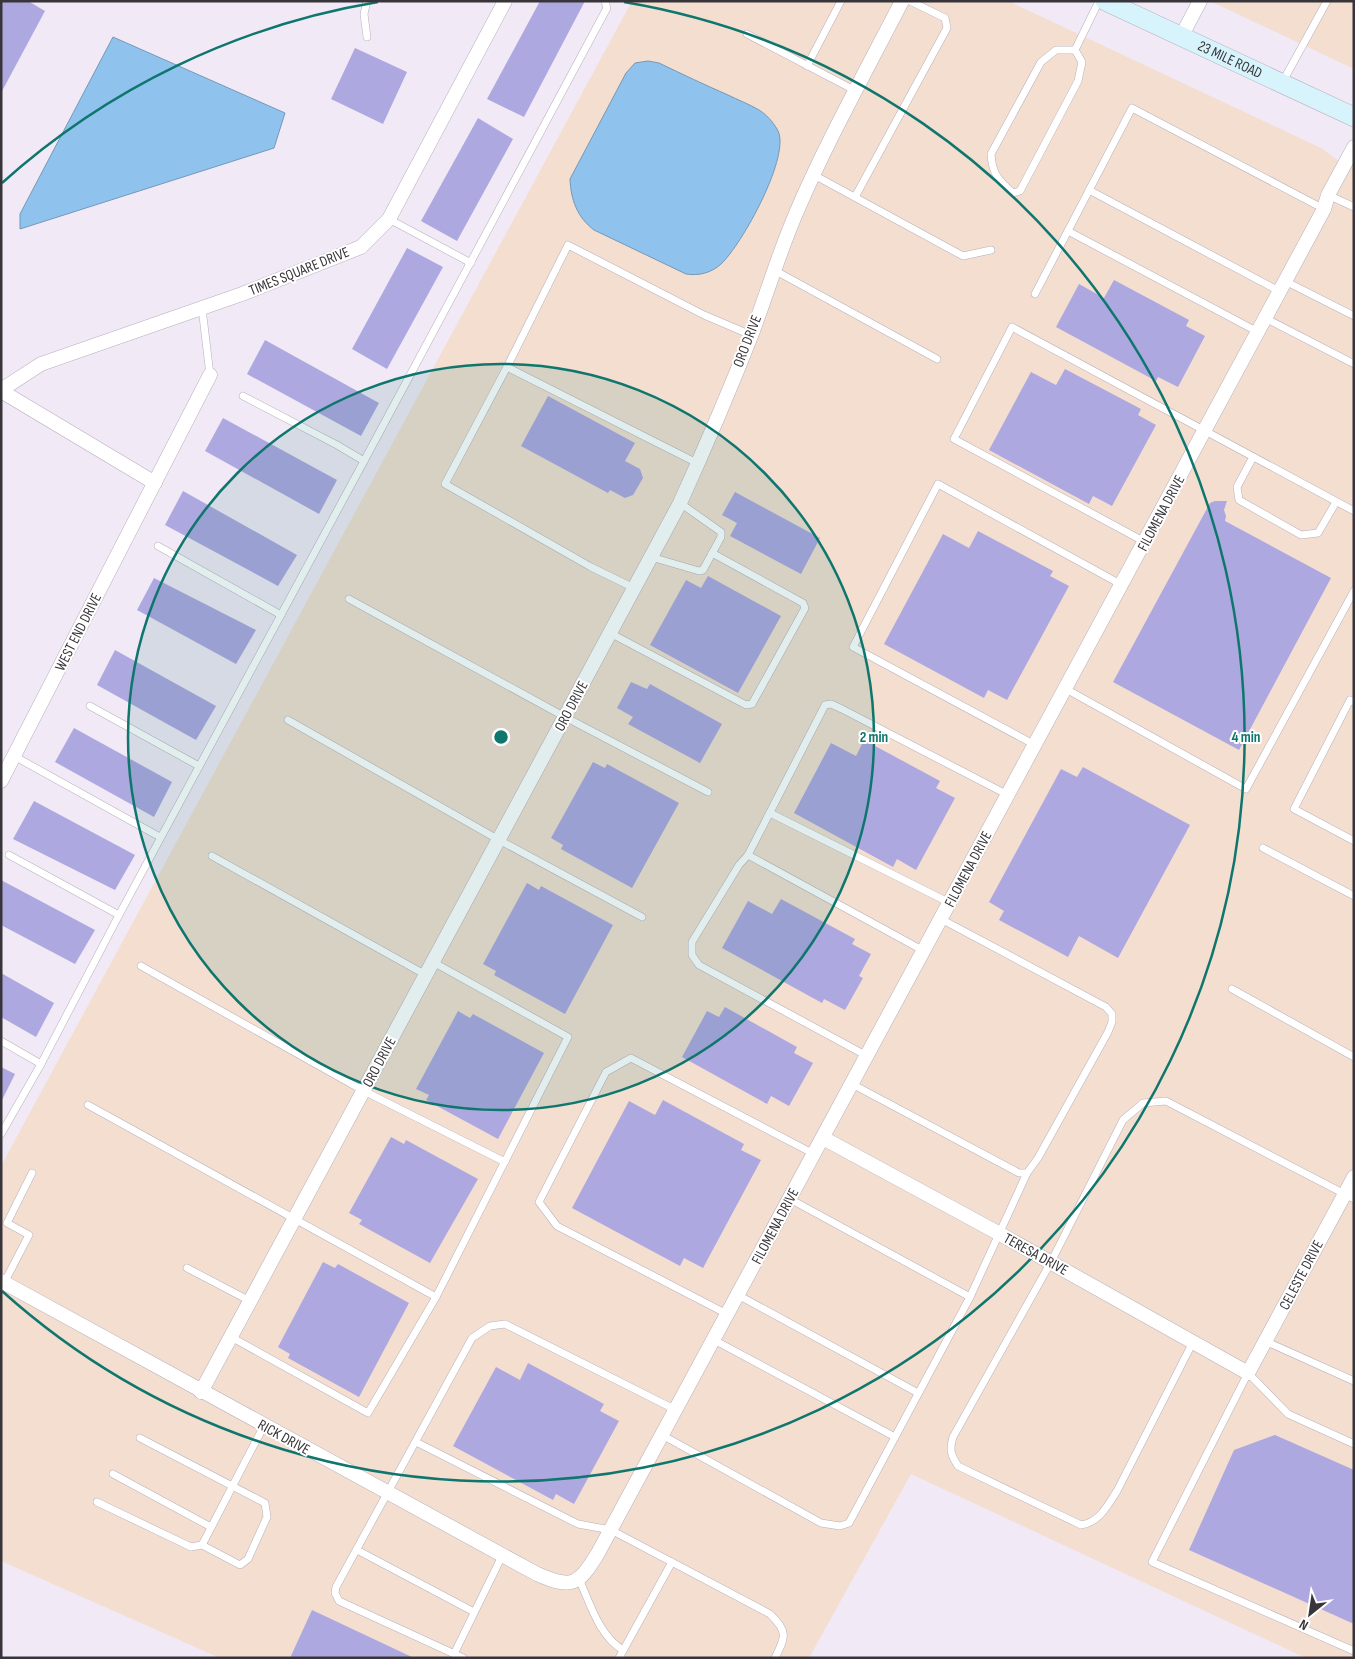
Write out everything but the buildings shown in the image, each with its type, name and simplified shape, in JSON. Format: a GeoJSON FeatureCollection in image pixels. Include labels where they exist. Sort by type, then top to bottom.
{"type":"FeatureCollection","features":[{"type":"Feature","properties":{"kind":"main road","name":"23 MILE ROAD"},"geometry":{"type":"LineString","coordinates":[[1105,1],[1354,117]]}},
{"type":"Feature","properties":{"kind":"street","name":"TIMES SQUARE DRIVE"},"geometry":{"type":"LineString","coordinates":[[1,391],[42,364],[242,294],[361,247],[389,219],[504,1]]}},
{"type":"Feature","properties":{"kind":"street","name":"ORO DRIVE"},"geometry":{"type":"LineString","coordinates":[[201,1392],[680,503],[710,436],[751,335],[797,210],[902,1]]}},
{"type":"Feature","properties":{"kind":"street"},"geometry":{"type":"LineString","coordinates":[[1180,37],[1200,1]]}},
{"type":"Feature","properties":{"kind":"street","name":"FILOMENA DRIVE"},"geometry":{"type":"LineString","coordinates":[[575,1581],[591,1566],[611,1530],[1205,431],[1324,209],[1328,195],[1354,147]]}},
{"type":"Feature","properties":{"kind":"street","name":"WEST END DRIVE"},"geometry":{"type":"LineString","coordinates":[[1,781],[210,375]]}},
{"type":"Feature","properties":{"kind":"street"},"geometry":{"type":"LineString","coordinates":[[1,391],[155,483]]}},
{"type":"Feature","properties":{"kind":"street","name":"TERESA DRIVE"},"geometry":{"type":"LineString","coordinates":[[823,1138],[1051,1262],[1248,1373]]}},
{"type":"Feature","properties":{"kind":"street","name":"CELESTE DRIVE"},"geometry":{"type":"LineString","coordinates":[[1248,1373],[1349,1196],[1354,1177]]}},
{"type":"Feature","properties":{"kind":"street","name":"RICK DRIVE"},"geometry":{"type":"LineString","coordinates":[[3,1282],[502,1556],[549,1579],[575,1581]]}},
{"type":"Feature","properties":{"kind":"lane"},"geometry":{"type":"LineString","coordinates":[[367,1],[364,14],[367,37]]}},
{"type":"Feature","properties":{"kind":"lane"},"geometry":{"type":"LineString","coordinates":[[1,1134],[42,1064],[160,837],[607,8],[605,1]]}},
{"type":"Feature","properties":{"kind":"lane"},"geometry":{"type":"LineString","coordinates":[[807,66],[841,1]]}},
{"type":"Feature","properties":{"kind":"lane"},"geometry":{"type":"LineString","coordinates":[[855,197],[947,28],[945,18],[910,1]]}},
{"type":"Feature","properties":{"kind":"lane"},"geometry":{"type":"LineString","coordinates":[[1075,50],[1099,1]]}},
{"type":"Feature","properties":{"kind":"lane"},"geometry":{"type":"LineString","coordinates":[[1282,84],[1327,1]]}},
{"type":"Feature","properties":{"kind":"lane"},"geometry":{"type":"LineString","coordinates":[[747,34],[856,91]]}},
{"type":"Feature","properties":{"kind":"lane"},"geometry":{"type":"LineString","coordinates":[[1056,50],[1075,50],[1082,62],[1078,81],[1020,191],[1013,193],[1000,182],[992,168],[991,154],[1041,62],[1056,50]]}},
{"type":"Feature","properties":{"kind":"lane"},"geometry":{"type":"LineString","coordinates":[[1035,294],[1132,108],[1324,209]]}},
{"type":"Feature","properties":{"kind":"lane"},"geometry":{"type":"LineString","coordinates":[[814,175],[963,256],[991,250]]}},
{"type":"Feature","properties":{"kind":"lane"},"geometry":{"type":"LineString","coordinates":[[1090,190],[1282,286],[1354,316]]}},
{"type":"Feature","properties":{"kind":"lane"},"geometry":{"type":"LineString","coordinates":[[1328,195],[1354,207]]}},
{"type":"Feature","properties":{"kind":"lane"},"geometry":{"type":"LineString","coordinates":[[389,219],[471,263]]}},
{"type":"Feature","properties":{"kind":"lane"},"geometry":{"type":"LineString","coordinates":[[1068,231],[1258,332]]}},
{"type":"Feature","properties":{"kind":"lane"},"geometry":{"type":"LineString","coordinates":[[634,588],[592,567],[445,484],[507,367],[568,244],[704,315],[751,335]]}},
{"type":"Feature","properties":{"kind":"lane"},"geometry":{"type":"LineString","coordinates":[[774,270],[937,359]]}},
{"type":"Feature","properties":{"kind":"lane"},"geometry":{"type":"LineString","coordinates":[[202,308],[210,375]]}},
{"type":"Feature","properties":{"kind":"lane"},"geometry":{"type":"LineString","coordinates":[[1265,318],[1354,364]]}},
{"type":"Feature","properties":{"kind":"lane"},"geometry":{"type":"LineString","coordinates":[[1145,542],[954,439],[1012,327],[1354,511]]}},
{"type":"Feature","properties":{"kind":"lane"},"geometry":{"type":"LineString","coordinates":[[507,367],[697,463]]}},
{"type":"Feature","properties":{"kind":"lane"},"geometry":{"type":"LineString","coordinates":[[243,396],[364,461]]}},
{"type":"Feature","properties":{"kind":"lane"},"geometry":{"type":"LineString","coordinates":[[1253,457],[1237,487],[1238,500],[1301,535],[1318,533],[1336,502]]}},
{"type":"Feature","properties":{"kind":"lane"},"geometry":{"type":"LineString","coordinates":[[1035,745],[853,647],[938,484],[1122,585]]}},
{"type":"Feature","properties":{"kind":"lane"},"geometry":{"type":"LineString","coordinates":[[652,557],[699,571],[703,570],[721,536],[721,532],[680,503]]}},
{"type":"Feature","properties":{"kind":"lane"},"geometry":{"type":"LineString","coordinates":[[158,546],[281,615]]}},
{"type":"Feature","properties":{"kind":"lane"},"geometry":{"type":"LineString","coordinates":[[610,633],[746,705],[752,704],[805,608],[803,603],[712,553]]}},
{"type":"Feature","properties":{"kind":"lane"},"geometry":{"type":"LineString","coordinates":[[1066,689],[1246,789],[1354,591]]}},
{"type":"Feature","properties":{"kind":"lane"},"geometry":{"type":"LineString","coordinates":[[349,599],[565,717],[708,792]]}},
{"type":"Feature","properties":{"kind":"lane"},"geometry":{"type":"LineString","coordinates":[[1354,702],[1350,700],[1294,809],[1354,841]]}},
{"type":"Feature","properties":{"kind":"lane"},"geometry":{"type":"LineString","coordinates":[[867,1056],[699,966],[692,955],[692,942],[738,866],[748,855],[825,705],[831,704],[1008,795]]}},
{"type":"Feature","properties":{"kind":"lane"},"geometry":{"type":"LineString","coordinates":[[90,706],[199,766]]}},
{"type":"Feature","properties":{"kind":"lane"},"geometry":{"type":"LineString","coordinates":[[288,720],[499,840],[642,917]]}},
{"type":"Feature","properties":{"kind":"lane"},"geometry":{"type":"LineString","coordinates":[[14,756],[160,837]]}},
{"type":"Feature","properties":{"kind":"lane"},"geometry":{"type":"LineString","coordinates":[[770,813],[950,903]]}},
{"type":"Feature","properties":{"kind":"lane"},"geometry":{"type":"LineString","coordinates":[[1263,848],[1354,896]]}},
{"type":"Feature","properties":{"kind":"lane"},"geometry":{"type":"LineString","coordinates":[[9,855],[119,915]]}},
{"type":"Feature","properties":{"kind":"lane"},"geometry":{"type":"LineString","coordinates":[[748,855],[924,951]]}},
{"type":"Feature","properties":{"kind":"lane"},"geometry":{"type":"LineString","coordinates":[[212,856],[426,975]]}},
{"type":"Feature","properties":{"kind":"lane"},"geometry":{"type":"LineString","coordinates":[[662,1436],[821,1523],[840,1526],[849,1523],[970,1297],[1028,1173],[1112,1022],[1112,1014],[1106,1007],[941,919]]}},
{"type":"Feature","properties":{"kind":"lane"},"geometry":{"type":"LineString","coordinates":[[231,1337],[368,1413],[436,1297],[568,1037],[433,962]]}},
{"type":"Feature","properties":{"kind":"lane"},"geometry":{"type":"LineString","coordinates":[[141,966],[364,1091],[504,1162]]}},
{"type":"Feature","properties":{"kind":"lane"},"geometry":{"type":"LineString","coordinates":[[1232,989],[1354,1057]]}},
{"type":"Feature","properties":{"kind":"lane"},"geometry":{"type":"LineString","coordinates":[[1,1041],[42,1064]]}},
{"type":"Feature","properties":{"kind":"lane"},"geometry":{"type":"LineString","coordinates":[[727,1314],[557,1226],[539,1202],[606,1072],[631,1058],[814,1154]]}},
{"type":"Feature","properties":{"kind":"lane"},"geometry":{"type":"LineString","coordinates":[[852,1084],[1019,1173],[1028,1173]]}},
{"type":"Feature","properties":{"kind":"lane"},"geometry":{"type":"LineString","coordinates":[[1193,1342],[1117,1491],[1103,1513],[1091,1523],[1080,1525],[958,1466],[951,1456],[950,1448],[953,1437],[1051,1262],[1123,1120],[1143,1103],[1166,1101],[1349,1196]]}},
{"type":"Feature","properties":{"kind":"lane"},"geometry":{"type":"LineString","coordinates":[[88,1105],[436,1297]]}},
{"type":"Feature","properties":{"kind":"lane"},"geometry":{"type":"LineString","coordinates":[[3,1282],[29,1236],[7,1223],[32,1173]]}},
{"type":"Feature","properties":{"kind":"lane"},"geometry":{"type":"LineString","coordinates":[[790,1199],[970,1297]]}},
{"type":"Feature","properties":{"kind":"lane"},"geometry":{"type":"LineString","coordinates":[[187,1268],[250,1301]]}},
{"type":"Feature","properties":{"kind":"lane"},"geometry":{"type":"LineString","coordinates":[[738,1295],[918,1393]]}},
{"type":"Feature","properties":{"kind":"lane"},"geometry":{"type":"LineString","coordinates":[[463,1658],[339,1601],[335,1593],[336,1587],[472,1338],[490,1326],[505,1324],[676,1410]]}},
{"type":"Feature","properties":{"kind":"lane"},"geometry":{"type":"LineString","coordinates":[[714,1340],[895,1437]]}},
{"type":"Feature","properties":{"kind":"lane"},"geometry":{"type":"LineString","coordinates":[[1265,1341],[1354,1381]]}},
{"type":"Feature","properties":{"kind":"lane"},"geometry":{"type":"LineString","coordinates":[[1354,1444],[1288,1414],[1248,1373],[1152,1562],[1354,1651]]}},
{"type":"Feature","properties":{"kind":"lane"},"geometry":{"type":"LineString","coordinates":[[202,1545],[264,1426]]}},
{"type":"Feature","properties":{"kind":"lane"},"geometry":{"type":"LineString","coordinates":[[97,1502],[190,1547],[202,1545],[240,1565],[248,1559],[267,1517],[265,1503],[140,1438]]}},
{"type":"Feature","properties":{"kind":"lane"},"geometry":{"type":"LineString","coordinates":[[416,1442],[578,1524],[611,1530],[770,1614],[783,1628],[784,1633],[784,1639],[774,1658]]}},
{"type":"Feature","properties":{"kind":"lane"},"geometry":{"type":"LineString","coordinates":[[113,1474],[211,1527]]}},
{"type":"Feature","properties":{"kind":"lane"},"geometry":{"type":"LineString","coordinates":[[357,1550],[474,1612]]}},
{"type":"Feature","properties":{"kind":"lane"},"geometry":{"type":"LineString","coordinates":[[454,1654],[502,1556]]}},
{"type":"Feature","properties":{"kind":"lane"},"geometry":{"type":"LineString","coordinates":[[619,1658],[672,1562]]}},
{"type":"Feature","properties":{"kind":"lane"},"geometry":{"type":"LineString","coordinates":[[575,1581],[606,1635],[615,1645],[623,1650]]}},
{"type":"Feature","properties":{"kind":"shaded area"},"geometry":{"type":"Polygon","coordinates":[[[632,1],[1008,1],[1323,149],[1334,158],[1354,168],[1354,1658],[1306,1658],[911,1474],[809,1658],[220,1658],[1,1561],[1,1166],[632,1]]]}},
{"type":"Feature","properties":{"kind":"shaded area"},"geometry":{"type":"Polygon","coordinates":[[[1210,1],[1354,1],[1354,69],[1210,1]]]}},
{"type":"Feature","properties":{"kind":"water"},"geometry":{"type":"Polygon","coordinates":[[[113,37],[285,113],[274,148],[20,229],[20,214],[113,37]]]}},
{"type":"Feature","properties":{"kind":"water"},"geometry":{"type":"Polygon","coordinates":[[[648,61],[659,63],[755,108],[767,116],[777,129],[780,141],[778,158],[772,178],[752,220],[730,254],[721,264],[705,273],[696,275],[686,274],[594,230],[579,214],[572,194],[570,179],[626,73],[635,63],[648,61]]]}}]}
